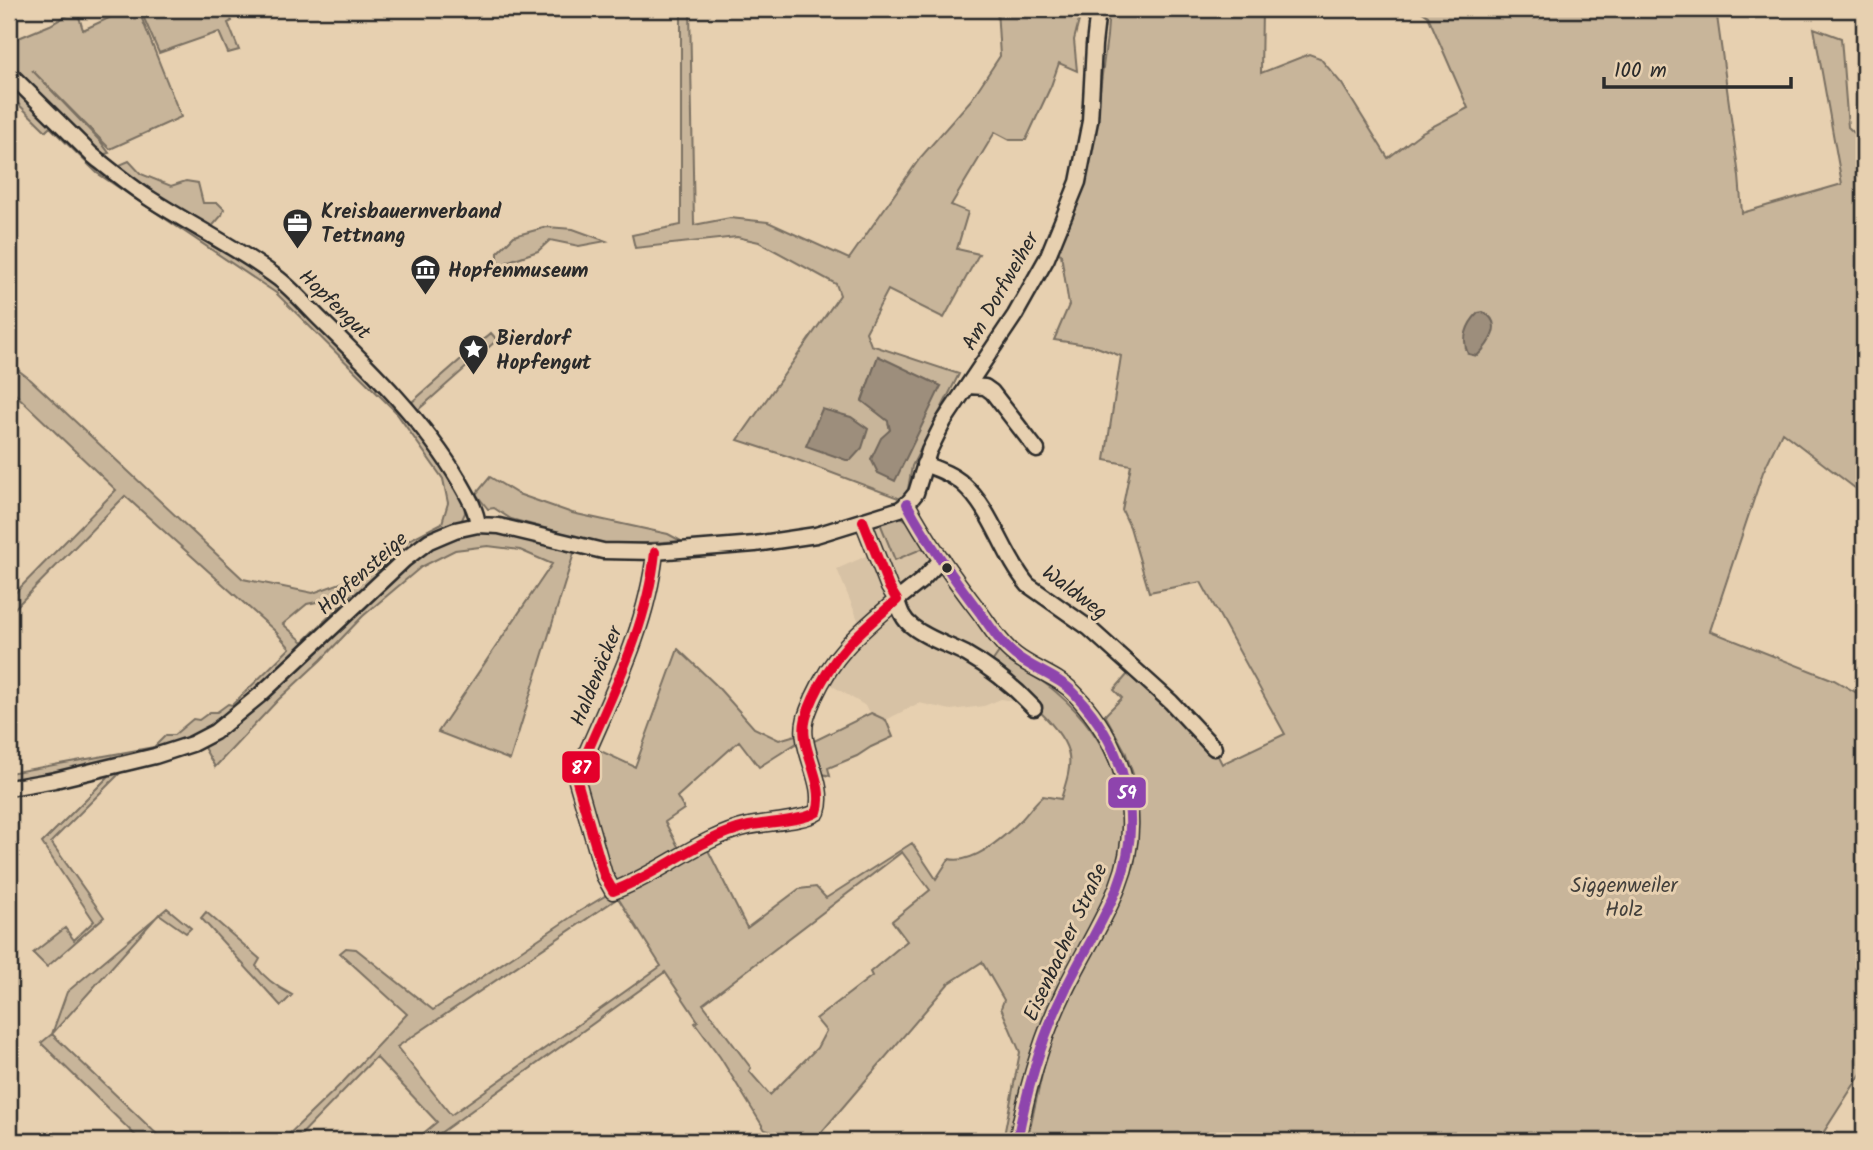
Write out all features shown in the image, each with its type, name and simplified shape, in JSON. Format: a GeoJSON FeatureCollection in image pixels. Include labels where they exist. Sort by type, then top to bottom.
{"type":"FeatureCollection","features":[{"type":"Feature","properties":{"kind":"street","name":"Am Dorfweiher"},"geometry":{"type":"LineString","coordinates":[[908,504],[916,493],[924,464],[944,421],[995,346],[1047,258],[1078,182],[1090,121],[1098,9]]}},
{"type":"Feature","properties":{"kind":"street","name":"Hopfengut"},"geometry":{"type":"LineString","coordinates":[[9,73],[107,167],[149,199],[268,271],[297,295],[355,352],[430,439],[469,497],[477,514],[478,525]]}},
{"type":"Feature","properties":{"kind":"street"},"geometry":{"type":"LineString","coordinates":[[968,386],[985,387],[992,392],[1037,450]]}},
{"type":"Feature","properties":{"kind":"street","name":"Waldweg"},"geometry":{"type":"LineString","coordinates":[[924,464],[962,483],[975,496],[1020,575],[1028,584],[1098,636],[1171,702],[1214,748]]}},
{"type":"Feature","properties":{"kind":"street","name":"Hopfensteige"},"geometry":{"type":"LineString","coordinates":[[9,788],[155,756],[192,744],[215,732],[261,695],[416,550],[455,530],[478,525],[499,526],[603,551],[654,552],[816,535],[900,509],[908,504]]}},
{"type":"Feature","properties":{"kind":"street","name":"Eisenbacher Straße"},"geometry":{"type":"LineString","coordinates":[[908,504],[970,600],[1011,652],[1065,686],[1096,718],[1120,763],[1128,801],[1130,835],[1119,884],[1047,1031],[1028,1087],[1017,1141]]}},
{"type":"Feature","properties":{"kind":"street"},"geometry":{"type":"LineString","coordinates":[[863,521],[902,617],[913,627],[967,654],[988,668],[1034,708]]}},
{"type":"Feature","properties":{"kind":"street","name":"Haldenäcker"},"geometry":{"type":"LineString","coordinates":[[654,552],[649,590],[642,615],[612,698],[577,776],[604,875],[613,891],[631,885],[737,829],[806,817],[817,812],[819,804],[816,779],[805,739],[804,722],[807,713],[819,686],[840,652],[897,600]]}},
{"type":"Feature","properties":{"kind":"street"},"geometry":{"type":"LineString","coordinates":[[897,600],[921,581],[942,559]]}},
{"type":"Feature","properties":{"kind":"shaded area"},"geometry":{"type":"Polygon","coordinates":[[[1483,312],[1493,322],[1493,334],[1477,356],[1468,354],[1466,332],[1474,317],[1483,312]]]}},
{"type":"Feature","properties":{"kind":"shaded area"},"geometry":{"type":"Polygon","coordinates":[[[878,356],[941,386],[895,481],[878,473],[871,459],[881,438],[890,430],[888,421],[862,401],[878,356]]]}},
{"type":"Feature","properties":{"kind":"shaded area"},"geometry":{"type":"Polygon","coordinates":[[[822,409],[851,417],[868,429],[862,448],[851,460],[806,446],[822,409]]]}},
{"type":"Feature","properties":{"kind":"shaded area"},"geometry":{"type":"Polygon","coordinates":[[[904,512],[1001,649],[1019,693],[1011,701],[1001,699],[984,706],[951,710],[919,703],[886,720],[821,679],[861,627],[837,569],[875,552],[865,524],[904,512]]]}},
{"type":"Feature","properties":{"kind":"green space"},"geometry":{"type":"Polygon","coordinates":[[[128,9],[138,9],[181,117],[110,149],[32,70],[109,153],[97,156],[9,67],[9,42],[77,10],[83,30],[128,9]]]}},
{"type":"Feature","properties":{"kind":"green space"},"geometry":{"type":"Polygon","coordinates":[[[140,9],[227,9],[232,21],[228,23],[239,50],[228,53],[219,32],[159,53],[140,9]]]}},
{"type":"Feature","properties":{"kind":"green space"},"geometry":{"type":"Polygon","coordinates":[[[681,9],[690,9],[694,225],[730,218],[768,222],[849,259],[920,158],[971,100],[1000,56],[997,9],[1082,9],[1074,40],[1077,71],[1059,63],[1026,140],[1010,140],[995,132],[951,205],[968,212],[957,249],[979,254],[944,318],[888,290],[866,332],[871,345],[959,374],[912,466],[906,501],[738,440],[840,295],[836,284],[759,242],[737,237],[635,248],[632,235],[681,225],[681,9]],[[878,357],[862,400],[888,421],[890,430],[871,459],[941,386],[878,357]]]}},
{"type":"Feature","properties":{"kind":"green space","name":"Siggenweiler Holz"},"geometry":{"type":"Polygon","coordinates":[[[1109,9],[1262,9],[1261,73],[1309,54],[1320,58],[1342,84],[1388,158],[1422,132],[1468,108],[1428,16],[1418,9],[1716,9],[1742,213],[1842,184],[1814,28],[1841,38],[1848,127],[1864,142],[1864,495],[1782,432],[1763,472],[1710,631],[1834,680],[1864,697],[1864,1069],[1818,1141],[1027,1141],[1050,1039],[1134,866],[1138,803],[1133,774],[1125,751],[1105,715],[1122,698],[1114,690],[1133,668],[1214,748],[1222,764],[1285,734],[1201,582],[1149,592],[1130,527],[1122,510],[1131,465],[1105,460],[1121,356],[1094,346],[1054,340],[1069,305],[1061,254],[1056,252],[1094,138],[1109,9]]]}},
{"type":"Feature","properties":{"kind":"green space"},"geometry":{"type":"Polygon","coordinates":[[[9,77],[62,130],[274,279],[381,386],[437,455],[464,500],[465,513],[460,524],[434,534],[217,723],[194,736],[152,752],[9,781],[9,773],[154,747],[166,735],[174,735],[193,719],[199,720],[210,712],[217,712],[228,704],[232,705],[290,648],[275,631],[125,496],[9,614],[9,599],[116,490],[9,388],[9,363],[31,380],[243,579],[313,593],[380,569],[405,542],[442,523],[448,503],[443,479],[395,411],[276,293],[97,173],[50,127],[46,131],[9,95],[9,77]],[[351,595],[307,604],[283,624],[303,642],[351,595]]]}},
{"type":"Feature","properties":{"kind":"green space"},"geometry":{"type":"Polygon","coordinates":[[[129,161],[141,174],[171,186],[186,181],[198,183],[203,203],[218,203],[224,209],[222,215],[209,230],[118,171],[122,164],[129,161]]]}},
{"type":"Feature","properties":{"kind":"green space"},"geometry":{"type":"Polygon","coordinates":[[[547,227],[573,229],[606,241],[579,246],[550,240],[538,251],[509,261],[498,269],[498,252],[514,236],[547,227]]]}},
{"type":"Feature","properties":{"kind":"green space"},"geometry":{"type":"Polygon","coordinates":[[[491,333],[497,340],[418,410],[412,402],[491,333]]]}},
{"type":"Feature","properties":{"kind":"green space"},"geometry":{"type":"Polygon","coordinates":[[[490,477],[518,494],[572,513],[668,534],[681,541],[612,545],[578,541],[566,534],[511,519],[494,508],[488,509],[476,494],[490,477]]]}},
{"type":"Feature","properties":{"kind":"green space"},"geometry":{"type":"Polygon","coordinates":[[[899,516],[911,525],[924,548],[895,560],[880,523],[899,516]]]}},
{"type":"Feature","properties":{"kind":"green space"},"geometry":{"type":"Polygon","coordinates":[[[483,530],[507,532],[575,550],[510,760],[438,732],[552,564],[520,550],[488,546],[455,550],[421,567],[363,616],[215,767],[202,744],[418,557],[449,539],[483,530]]]}},
{"type":"Feature","properties":{"kind":"green space"},"geometry":{"type":"Polygon","coordinates":[[[678,649],[715,684],[754,728],[779,740],[799,734],[803,739],[759,767],[739,741],[677,797],[684,809],[665,822],[683,856],[705,844],[747,928],[799,889],[816,887],[826,898],[912,843],[936,879],[949,859],[968,858],[997,842],[1043,796],[1061,799],[1069,767],[1065,744],[1036,708],[988,668],[1001,649],[1056,692],[1095,735],[1108,758],[1117,782],[1122,835],[1118,863],[1109,891],[1040,1027],[1027,1069],[1011,1141],[1003,1141],[1020,1052],[1001,1008],[1004,1000],[982,962],[948,984],[814,1141],[776,1141],[779,1134],[765,1130],[665,972],[429,1141],[414,1141],[437,1122],[376,1057],[295,1141],[282,1141],[407,1014],[340,953],[346,948],[356,949],[433,1010],[613,891],[577,781],[590,746],[635,767],[678,649]],[[902,852],[703,1004],[751,1068],[749,1071],[770,1095],[817,1048],[826,1031],[816,1019],[872,976],[870,972],[907,941],[892,921],[930,890],[902,852]],[[618,898],[397,1047],[451,1115],[661,966],[618,898]]]}},
{"type":"Feature","properties":{"kind":"green space"},"geometry":{"type":"Polygon","coordinates":[[[871,713],[886,720],[893,737],[828,768],[830,776],[819,773],[810,743],[871,713]]]}},
{"type":"Feature","properties":{"kind":"green space"},"geometry":{"type":"Polygon","coordinates":[[[123,770],[51,842],[104,917],[47,967],[33,953],[65,928],[74,940],[94,921],[42,843],[113,772],[123,770]]]}},
{"type":"Feature","properties":{"kind":"green space"},"geometry":{"type":"Polygon","coordinates":[[[167,908],[191,928],[186,933],[160,914],[167,908]]]}},
{"type":"Feature","properties":{"kind":"green space"},"geometry":{"type":"Polygon","coordinates":[[[206,912],[260,959],[256,966],[263,975],[292,995],[281,1006],[201,918],[206,912]]]}},
{"type":"Feature","properties":{"kind":"green space"},"geometry":{"type":"Polygon","coordinates":[[[156,917],[52,1034],[67,992],[156,917]]]}},
{"type":"Feature","properties":{"kind":"green space"},"geometry":{"type":"Polygon","coordinates":[[[52,1034],[164,1141],[141,1141],[41,1043],[52,1034]]]}},
{"type":"Feature","properties":{"kind":"transit line","name":"59"},"geometry":{"type":"LineString","coordinates":[[907,504],[942,560],[1001,641],[1022,660],[1070,689],[1093,716],[1107,738],[1126,785],[1130,835],[1126,860],[1112,900],[1065,990],[1042,1045],[1017,1141]]}},
{"type":"Feature","properties":{"kind":"transit line","name":"87"},"geometry":{"type":"LineString","coordinates":[[655,552],[651,582],[635,639],[577,776],[604,875],[613,891],[731,831],[817,812],[818,785],[804,733],[808,712],[822,681],[840,655],[897,600],[889,587],[863,521]]}},
{"type":"Feature","properties":{"kind":"place","name":"Kreisbauernverband Tettnang"},"geometry":{"type":"Point","coordinates":[298,250]}},
{"type":"Feature","properties":{"kind":"place","name":"Hopfenmuseum"},"geometry":{"type":"Point","coordinates":[425,297]}},
{"type":"Feature","properties":{"kind":"place","name":"Bierdorf Hopfengut"},"geometry":{"type":"Point","coordinates":[473,377]}}]}
